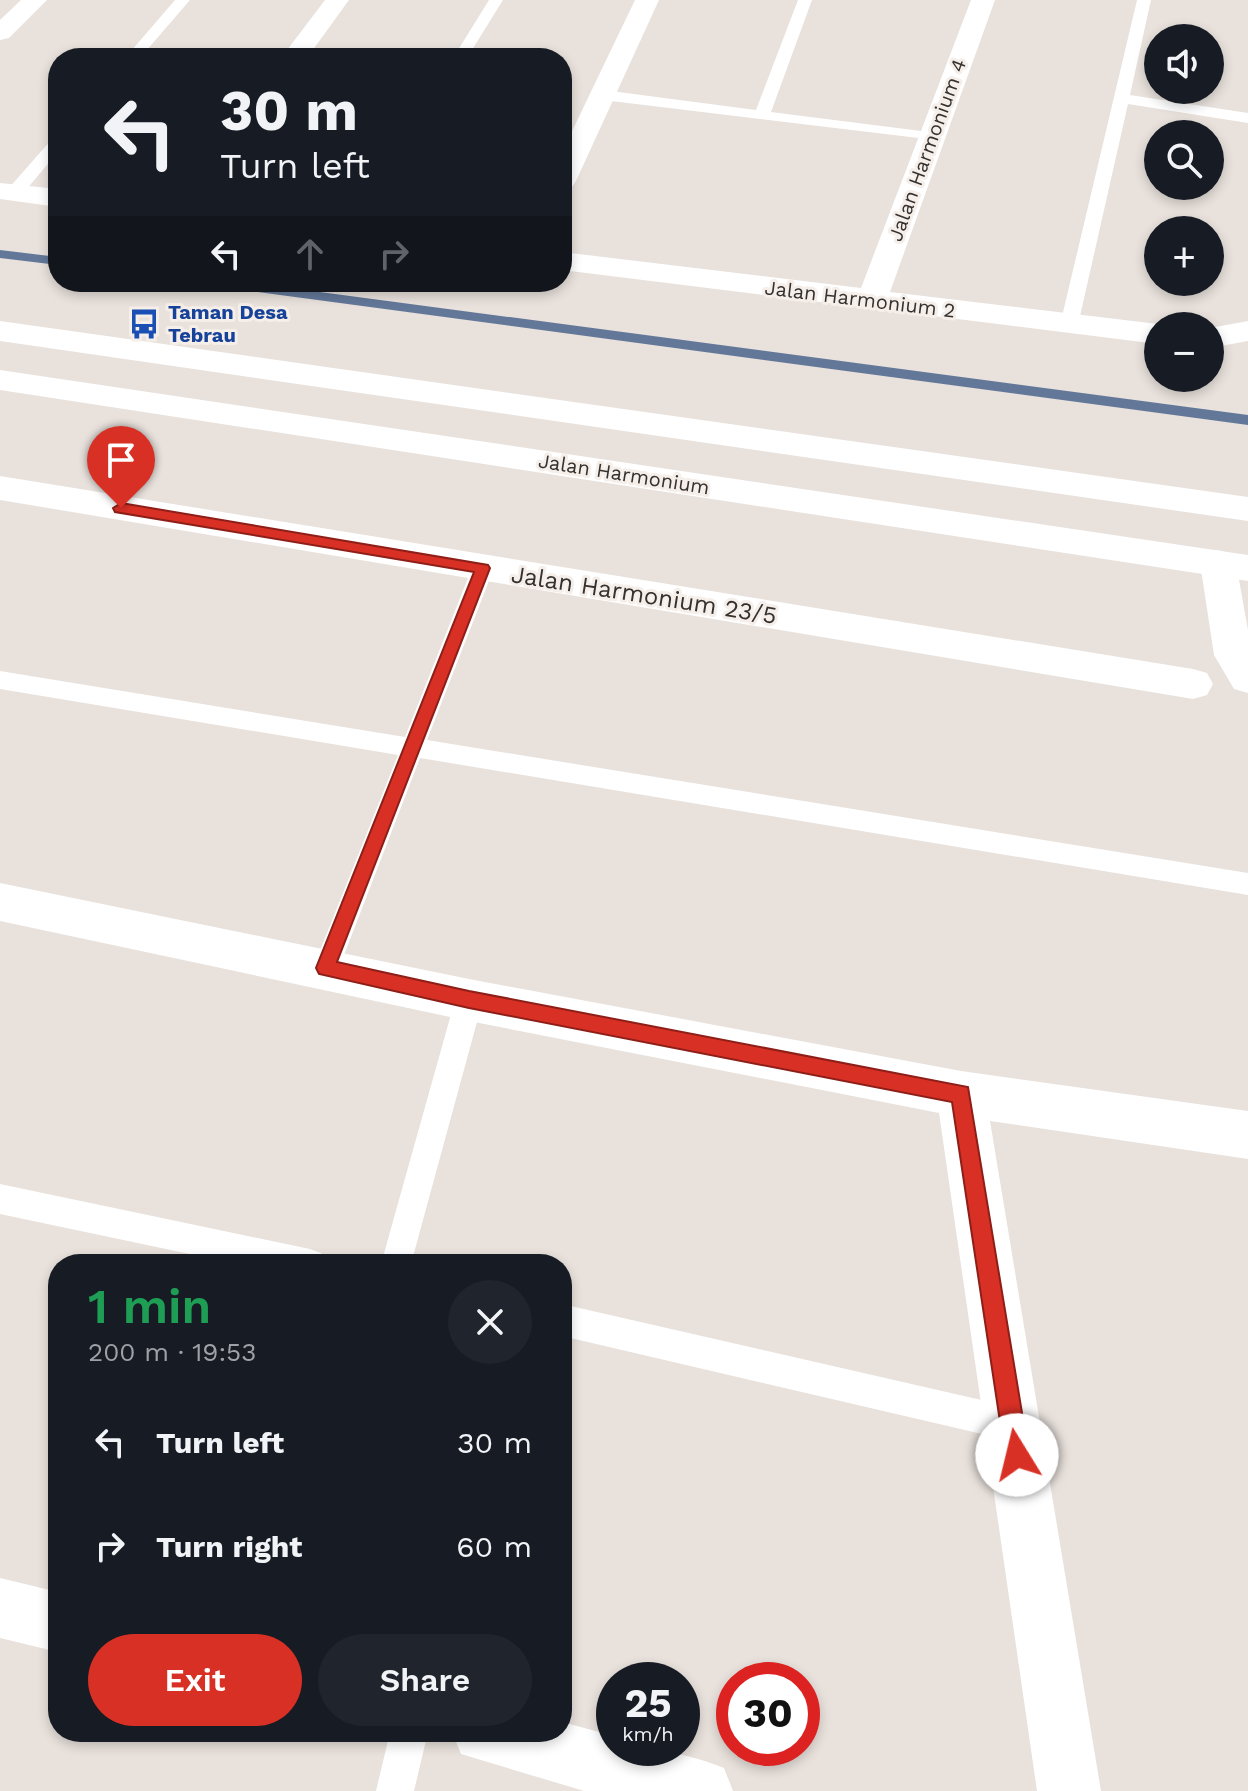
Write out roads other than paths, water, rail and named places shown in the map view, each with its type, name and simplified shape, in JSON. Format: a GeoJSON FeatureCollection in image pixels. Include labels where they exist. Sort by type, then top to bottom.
{"type":"FeatureCollection","features":[{"type":"Feature","properties":{"kind":"street"},"geometry":{"type":"LineString","coordinates":[[0,33],[35,0]]}},
{"type":"Feature","properties":{"kind":"street"},"geometry":{"type":"LineString","coordinates":[[301,48],[337,0]]}},
{"type":"Feature","properties":{"kind":"street"},"geometry":{"type":"LineString","coordinates":[[572,160],[647,0]]}},
{"type":"Feature","properties":{"kind":"street","name":"Jalan Harmonium 4"},"geometry":{"type":"LineString","coordinates":[[871,301],[929,137],[983,0]]}},
{"type":"Feature","properties":{"kind":"street"},"geometry":{"type":"LineString","coordinates":[[7,192],[48,197]]}},
{"type":"Feature","properties":{"kind":"street","name":"Jalan Harmonium 2"},"geometry":{"type":"LineString","coordinates":[[572,262],[1144,333]]}},
{"type":"Feature","properties":{"kind":"street"},"geometry":{"type":"LineString","coordinates":[[0,331],[1248,509]]}},
{"type":"Feature","properties":{"kind":"street"},"geometry":{"type":"LineString","coordinates":[[1224,335],[1248,331]]}},
{"type":"Feature","properties":{"kind":"street","name":"Jalan Harmonium"},"geometry":{"type":"LineString","coordinates":[[0,380],[1233,566]]}},
{"type":"Feature","properties":{"kind":"street","name":"Jalan Harmonium 23/5"},"geometry":{"type":"LineString","coordinates":[[0,488],[1193,684]]}},
{"type":"Feature","properties":{"kind":"street"},"geometry":{"type":"LineString","coordinates":[[1248,532],[1233,566],[1233,655],[1248,677]]}},
{"type":"Feature","properties":{"kind":"street"},"geometry":{"type":"LineString","coordinates":[[0,902],[469,1000],[961,1094],[1248,1135]]}},
{"type":"Feature","properties":{"kind":"street"},"geometry":{"type":"LineString","coordinates":[[961,1094],[1069,1791]]}},
{"type":"Feature","properties":{"kind":"street"},"geometry":{"type":"LineString","coordinates":[[0,1608],[48,1620]]}},
{"type":"Feature","properties":{"kind":"street"},"geometry":{"type":"LineString","coordinates":[[520,1742],[701,1791]]}},
{"type":"Feature","properties":{"kind":"lane"},"geometry":{"type":"LineString","coordinates":[[141,48],[183,0]]}},
{"type":"Feature","properties":{"kind":"lane"},"geometry":{"type":"LineString","coordinates":[[466,48],[496,0]]}},
{"type":"Feature","properties":{"kind":"lane"},"geometry":{"type":"LineString","coordinates":[[762,116],[805,0]]}},
{"type":"Feature","properties":{"kind":"lane"},"geometry":{"type":"LineString","coordinates":[[1069,325],[1144,0]]}},
{"type":"Feature","properties":{"kind":"lane"},"geometry":{"type":"LineString","coordinates":[[603,95],[929,137]]}},
{"type":"Feature","properties":{"kind":"lane"},"geometry":{"type":"LineString","coordinates":[[1122,98],[1248,118]]}},
{"type":"Feature","properties":{"kind":"lane"},"geometry":{"type":"LineString","coordinates":[[7,192],[48,152]]}},
{"type":"Feature","properties":{"kind":"lane"},"geometry":{"type":"LineString","coordinates":[[326,968],[483,568]]}},
{"type":"Feature","properties":{"kind":"lane"},"geometry":{"type":"LineString","coordinates":[[0,680],[1248,884]]}},
{"type":"Feature","properties":{"kind":"lane"},"geometry":{"type":"LineString","coordinates":[[399,1254],[469,1000]]}},
{"type":"Feature","properties":{"kind":"lane"},"geometry":{"type":"LineString","coordinates":[[0,1199],[262,1254]]}},
{"type":"Feature","properties":{"kind":"lane"},"geometry":{"type":"LineString","coordinates":[[572,1322],[1012,1424]]}},
{"type":"Feature","properties":{"kind":"lane"},"geometry":{"type":"LineString","coordinates":[[395,1791],[407,1742]]}},
{"type":"Feature","properties":{"kind":"waterway"},"geometry":{"type":"LineString","coordinates":[[0,254],[48,260]]}},
{"type":"Feature","properties":{"kind":"waterway"},"geometry":{"type":"LineString","coordinates":[[289,292],[1248,420]]}},
{"type":"Feature","properties":{"kind":"place","name":"Taman Desa Tebrau"},"geometry":{"type":"Point","coordinates":[144,324]}}]}
